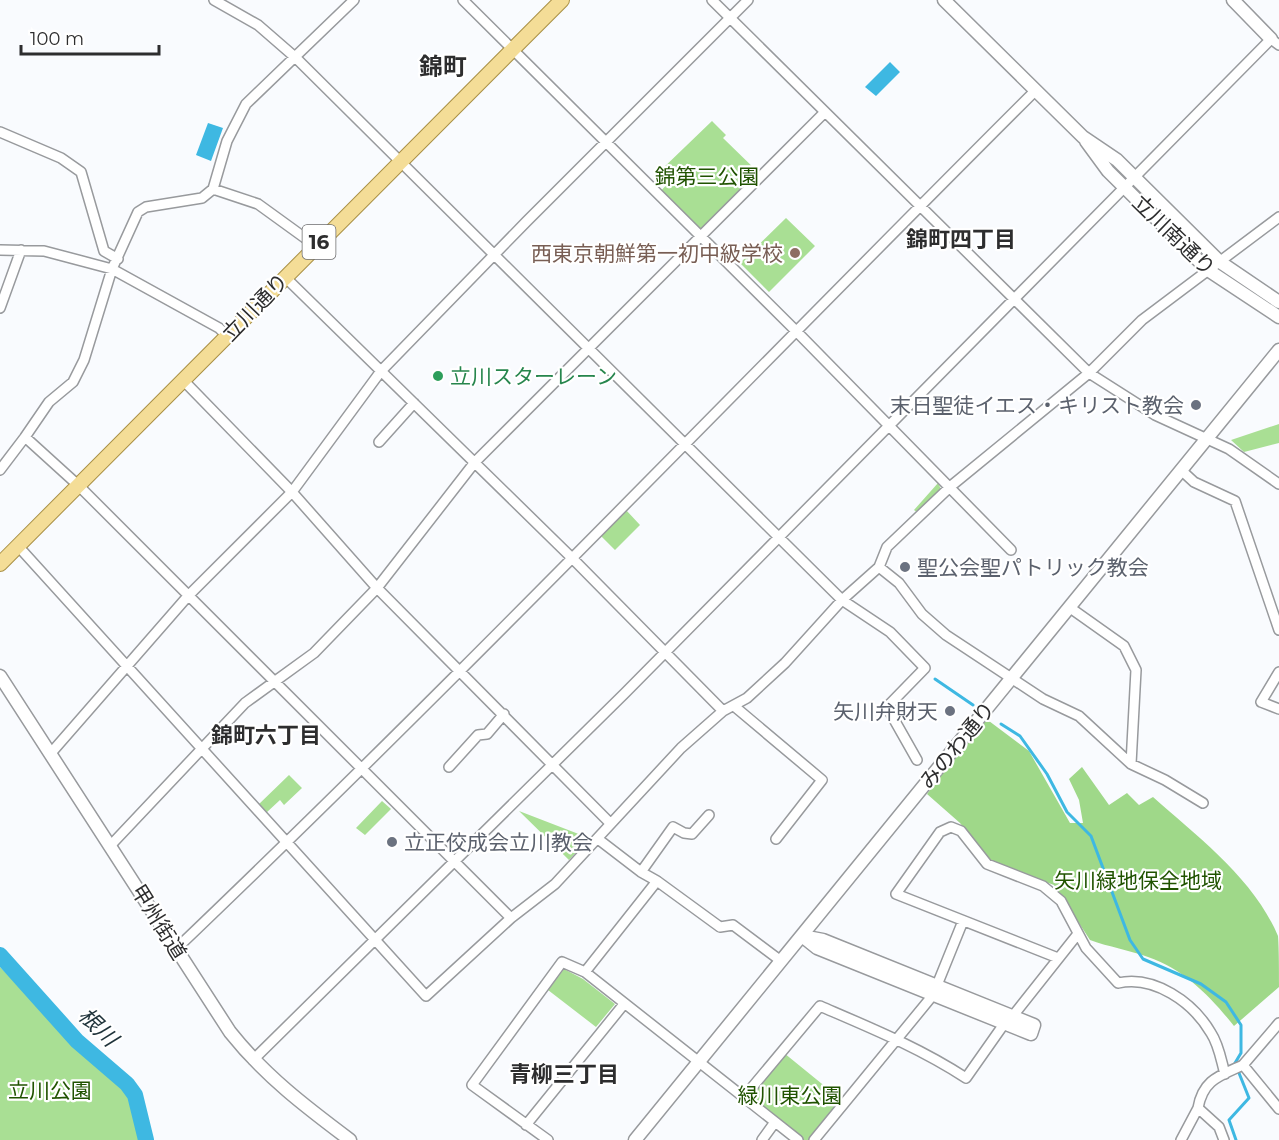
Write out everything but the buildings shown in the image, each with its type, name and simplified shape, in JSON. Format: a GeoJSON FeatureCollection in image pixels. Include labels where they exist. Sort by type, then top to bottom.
{"type":"FeatureCollection","features":[{"type":"Feature","properties":{"kind":"main road","name":"立川通り"},"geometry":{"type":"LineString","coordinates":[[0,564],[561,0]]}},
{"type":"Feature","properties":{"kind":"street"},"geometry":{"type":"LineString","coordinates":[[214,0],[258,25],[296,58],[842,600],[890,632],[925,668],[887,707],[917,760]]}},
{"type":"Feature","properties":{"kind":"street"},"geometry":{"type":"LineString","coordinates":[[0,470],[49,402],[73,381],[84,360],[112,269],[138,212],[146,207],[201,198],[213,189],[227,141],[246,104],[354,0]]}},
{"type":"Feature","properties":{"kind":"street"},"geometry":{"type":"LineString","coordinates":[[463,0],[951,486],[1011,550]]}},
{"type":"Feature","properties":{"kind":"street"},"geometry":{"type":"LineString","coordinates":[[712,0],[1089,372],[1155,415],[1229,449],[1279,484]]}},
{"type":"Feature","properties":{"kind":"street"},"geometry":{"type":"LineString","coordinates":[[51,753],[128,668],[188,596],[292,492],[381,371],[748,0]]}},
{"type":"Feature","properties":{"kind":"street","name":"立川南通り"},"geometry":{"type":"LineString","coordinates":[[944,0],[1083,137],[1117,160],[1220,262],[1279,302]]}},
{"type":"Feature","properties":{"kind":"street"},"geometry":{"type":"LineString","coordinates":[[253,1060],[666,651],[1134,177],[1275,42],[1233,0]]}},
{"type":"Feature","properties":{"kind":"street"},"geometry":{"type":"LineString","coordinates":[[176,950],[573,559],[1036,90]]}},
{"type":"Feature","properties":{"kind":"street"},"geometry":{"type":"LineString","coordinates":[[110,846],[245,703],[314,653],[377,588],[474,462],[590,349],[825,112]]}},
{"type":"Feature","properties":{"kind":"street"},"geometry":{"type":"LineString","coordinates":[[0,132],[61,158],[81,172],[104,251],[118,259]]}},
{"type":"Feature","properties":{"kind":"street","name":"立川南通り"},"geometry":{"type":"LineString","coordinates":[[1083,137],[1094,155],[1124,187],[1208,270],[1279,317]]}},
{"type":"Feature","properties":{"kind":"street"},"geometry":{"type":"LineString","coordinates":[[213,189],[258,204],[316,246]]}},
{"type":"Feature","properties":{"kind":"street"},"geometry":{"type":"LineString","coordinates":[[18,546],[426,996],[511,918],[555,884],[598,839],[652,776],[723,711],[734,706],[785,663],[842,600],[879,567],[887,547],[951,486],[1089,372],[1142,320],[1279,217]]}},
{"type":"Feature","properties":{"kind":"street"},"geometry":{"type":"LineString","coordinates":[[0,250],[44,251],[112,269],[219,327],[227,336]]}},
{"type":"Feature","properties":{"kind":"street"},"geometry":{"type":"LineString","coordinates":[[0,308],[21,250]]}},
{"type":"Feature","properties":{"kind":"street"},"geometry":{"type":"LineString","coordinates":[[285,277],[666,651],[723,711]]}},
{"type":"Feature","properties":{"kind":"street","name":"みのわ通り"},"geometry":{"type":"LineString","coordinates":[[635,1140],[1279,350]]}},
{"type":"Feature","properties":{"kind":"street"},"geometry":{"type":"LineString","coordinates":[[183,380],[292,492],[377,588],[610,823]]}},
{"type":"Feature","properties":{"kind":"street"},"geometry":{"type":"LineString","coordinates":[[379,442],[414,404]]}},
{"type":"Feature","properties":{"kind":"street"},"geometry":{"type":"LineString","coordinates":[[25,437],[79,486],[511,918]]}},
{"type":"Feature","properties":{"kind":"street"},"geometry":{"type":"LineString","coordinates":[[1181,470],[1194,482],[1235,501],[1279,630]]}},
{"type":"Feature","properties":{"kind":"street"},"geometry":{"type":"LineString","coordinates":[[879,567],[899,583],[934,626],[1043,699],[1079,717],[1131,764],[1203,803]]}},
{"type":"Feature","properties":{"kind":"street"},"geometry":{"type":"LineString","coordinates":[[1070,607],[1124,646],[1136,670],[1131,764]]}},
{"type":"Feature","properties":{"kind":"street"},"geometry":{"type":"LineString","coordinates":[[1279,672],[1261,702],[1279,709]]}},
{"type":"Feature","properties":{"kind":"street","name":"甲州街道"},"geometry":{"type":"LineString","coordinates":[[0,676],[230,1032],[253,1060],[297,1101],[346,1139]]}},
{"type":"Feature","properties":{"kind":"street"},"geometry":{"type":"LineString","coordinates":[[734,706],[822,780],[776,839]]}},
{"type":"Feature","properties":{"kind":"street"},"geometry":{"type":"LineString","coordinates":[[449,767],[478,735],[487,734],[504,714]]}},
{"type":"Feature","properties":{"kind":"street"},"geometry":{"type":"LineString","coordinates":[[640,872],[674,827],[684,834],[692,834],[709,815]]}},
{"type":"Feature","properties":{"kind":"street"},"geometry":{"type":"LineString","coordinates":[[1058,958],[896,894],[940,832],[951,827],[962,831],[987,864],[1043,886],[1061,901],[1077,935],[1118,983],[1138,980],[1171,992],[1195,1013],[1212,1033],[1228,1072]]}},
{"type":"Feature","properties":{"kind":"street"},"geometry":{"type":"LineString","coordinates":[[598,839],[640,872],[657,881],[720,927],[733,925],[781,961]]}},
{"type":"Feature","properties":{"kind":"street"},"geometry":{"type":"LineString","coordinates":[[585,972],[657,881]]}},
{"type":"Feature","properties":{"kind":"street"},"geometry":{"type":"LineString","coordinates":[[814,1140],[936,991],[963,921]]}},
{"type":"Feature","properties":{"kind":"street"},"geometry":{"type":"LineString","coordinates":[[744,1097],[820,1006],[897,1038],[929,1054],[966,1078],[1077,935]]}},
{"type":"Feature","properties":{"kind":"street"},"geometry":{"type":"LineString","coordinates":[[802,936],[822,940],[1008,1021]]}},
{"type":"Feature","properties":{"kind":"street"},"geometry":{"type":"LineString","coordinates":[[548,1140],[472,1085],[562,962],[585,972],[798,1140]]}},
{"type":"Feature","properties":{"kind":"street"},"geometry":{"type":"LineString","coordinates":[[526,1125],[624,1004]]}},
{"type":"Feature","properties":{"kind":"street"},"geometry":{"type":"LineString","coordinates":[[1180,1140],[1198,1108],[1201,1092],[1228,1072],[1243,1066],[1279,1023]]}},
{"type":"Feature","properties":{"kind":"street"},"geometry":{"type":"LineString","coordinates":[[1243,1066],[1279,1109]]}},
{"type":"Feature","properties":{"kind":"street"},"geometry":{"type":"LineString","coordinates":[[1198,1108],[1219,1126],[1224,1140]]}},
{"type":"Feature","properties":{"kind":"street"},"geometry":{"type":"LineString","coordinates":[[762,1140],[775,1122]]}},
{"type":"Feature","properties":{"kind":"green space","name":"錦第三公園"},"geometry":{"type":"Polygon","coordinates":[[[712,121],[726,135],[723,138],[760,174],[702,232],[659,193],[669,182],[659,172],[712,121]]]}},
{"type":"Feature","properties":{"kind":"green space"},"geometry":{"type":"Polygon","coordinates":[[[786,218],[815,246],[769,292],[740,263],[786,218]]]}},
{"type":"Feature","properties":{"kind":"green space"},"geometry":{"type":"Polygon","coordinates":[[[1279,424],[1279,443],[1244,452],[1231,440],[1279,424]]]}},
{"type":"Feature","properties":{"kind":"green space"},"geometry":{"type":"Polygon","coordinates":[[[938,483],[942,491],[919,514],[914,510],[938,483]]]}},
{"type":"Feature","properties":{"kind":"green space"},"geometry":{"type":"Polygon","coordinates":[[[626,510],[640,525],[615,550],[600,535],[626,510]]]}},
{"type":"Feature","properties":{"kind":"green space","name":"矢川緑地保全地域"},"geometry":{"type":"Polygon","coordinates":[[[985,718],[1029,751],[1070,823],[1083,823],[1079,800],[1069,779],[1082,767],[1109,805],[1127,793],[1139,805],[1153,797],[1206,844],[1240,878],[1268,915],[1278,936],[1279,987],[1234,1026],[1216,1005],[1185,976],[1148,957],[1090,940],[1054,885],[991,862],[960,823],[927,794],[985,718]]]}},
{"type":"Feature","properties":{"kind":"green space"},"geometry":{"type":"Polygon","coordinates":[[[289,775],[302,788],[284,805],[280,800],[266,813],[258,805],[289,775]]]}},
{"type":"Feature","properties":{"kind":"green space"},"geometry":{"type":"Polygon","coordinates":[[[382,801],[391,809],[365,835],[356,828],[382,801]]]}},
{"type":"Feature","properties":{"kind":"green space"},"geometry":{"type":"Polygon","coordinates":[[[519,811],[589,838],[569,860],[519,811]]]}},
{"type":"Feature","properties":{"kind":"green space","name":"立川公園"},"geometry":{"type":"Polygon","coordinates":[[[0,967],[69,1038],[121,1086],[134,1106],[141,1140],[0,1140],[0,967]]]}},
{"type":"Feature","properties":{"kind":"green space"},"geometry":{"type":"Polygon","coordinates":[[[564,969],[583,979],[615,1004],[596,1027],[548,990],[564,969]]]}},
{"type":"Feature","properties":{"kind":"green space","name":"緑川東公園"},"geometry":{"type":"Polygon","coordinates":[[[784,1053],[843,1101],[811,1140],[801,1140],[747,1096],[784,1053]]]}},
{"type":"Feature","properties":{"kind":"water"},"geometry":{"type":"Polygon","coordinates":[[[890,62],[900,72],[876,96],[865,87],[890,62]]]}},
{"type":"Feature","properties":{"kind":"water"},"geometry":{"type":"Polygon","coordinates":[[[208,123],[223,128],[211,161],[196,155],[208,123]]]}},
{"type":"Feature","properties":{"kind":"waterway"},"geometry":{"type":"LineString","coordinates":[[935,679],[973,705]]}},
{"type":"Feature","properties":{"kind":"waterway"},"geometry":{"type":"LineString","coordinates":[[1001,724],[1020,736],[1047,774],[1067,812],[1091,836],[1130,940],[1143,959],[1201,984],[1226,1002],[1241,1025],[1241,1053],[1235,1063],[1249,1098],[1229,1120],[1236,1140]]}},
{"type":"Feature","properties":{"kind":"waterway","name":"根川"},"geometry":{"type":"LineString","coordinates":[[0,955],[77,1041],[127,1084],[135,1095],[146,1140]]}},
{"type":"Feature","properties":{"kind":"place","name":"西東京朝鮮第一初中級学校"},"geometry":{"type":"Point","coordinates":[795,253]}},
{"type":"Feature","properties":{"kind":"place","name":"立川スターレーン"},"geometry":{"type":"Point","coordinates":[438,376]}},
{"type":"Feature","properties":{"kind":"place","name":"末日聖徒イエス・キリスト教会"},"geometry":{"type":"Point","coordinates":[1196,405]}},
{"type":"Feature","properties":{"kind":"place","name":"聖公会聖パトリック教会"},"geometry":{"type":"Point","coordinates":[905,567]}},
{"type":"Feature","properties":{"kind":"place","name":"矢川弁財天"},"geometry":{"type":"Point","coordinates":[950,711]}},
{"type":"Feature","properties":{"kind":"place","name":"立正佼成会立川教会"},"geometry":{"type":"Point","coordinates":[392,842]}},
{"type":"Feature","properties":{"kind":"district","name":"錦町"},"geometry":{"type":"Point","coordinates":[443,66]}},
{"type":"Feature","properties":{"kind":"district","name":"錦町四丁目"},"geometry":{"type":"Point","coordinates":[961,239]}},
{"type":"Feature","properties":{"kind":"district","name":"錦町六丁目"},"geometry":{"type":"Point","coordinates":[266,735]}},
{"type":"Feature","properties":{"kind":"district","name":"青柳三丁目"},"geometry":{"type":"Point","coordinates":[564,1074]}}]}
